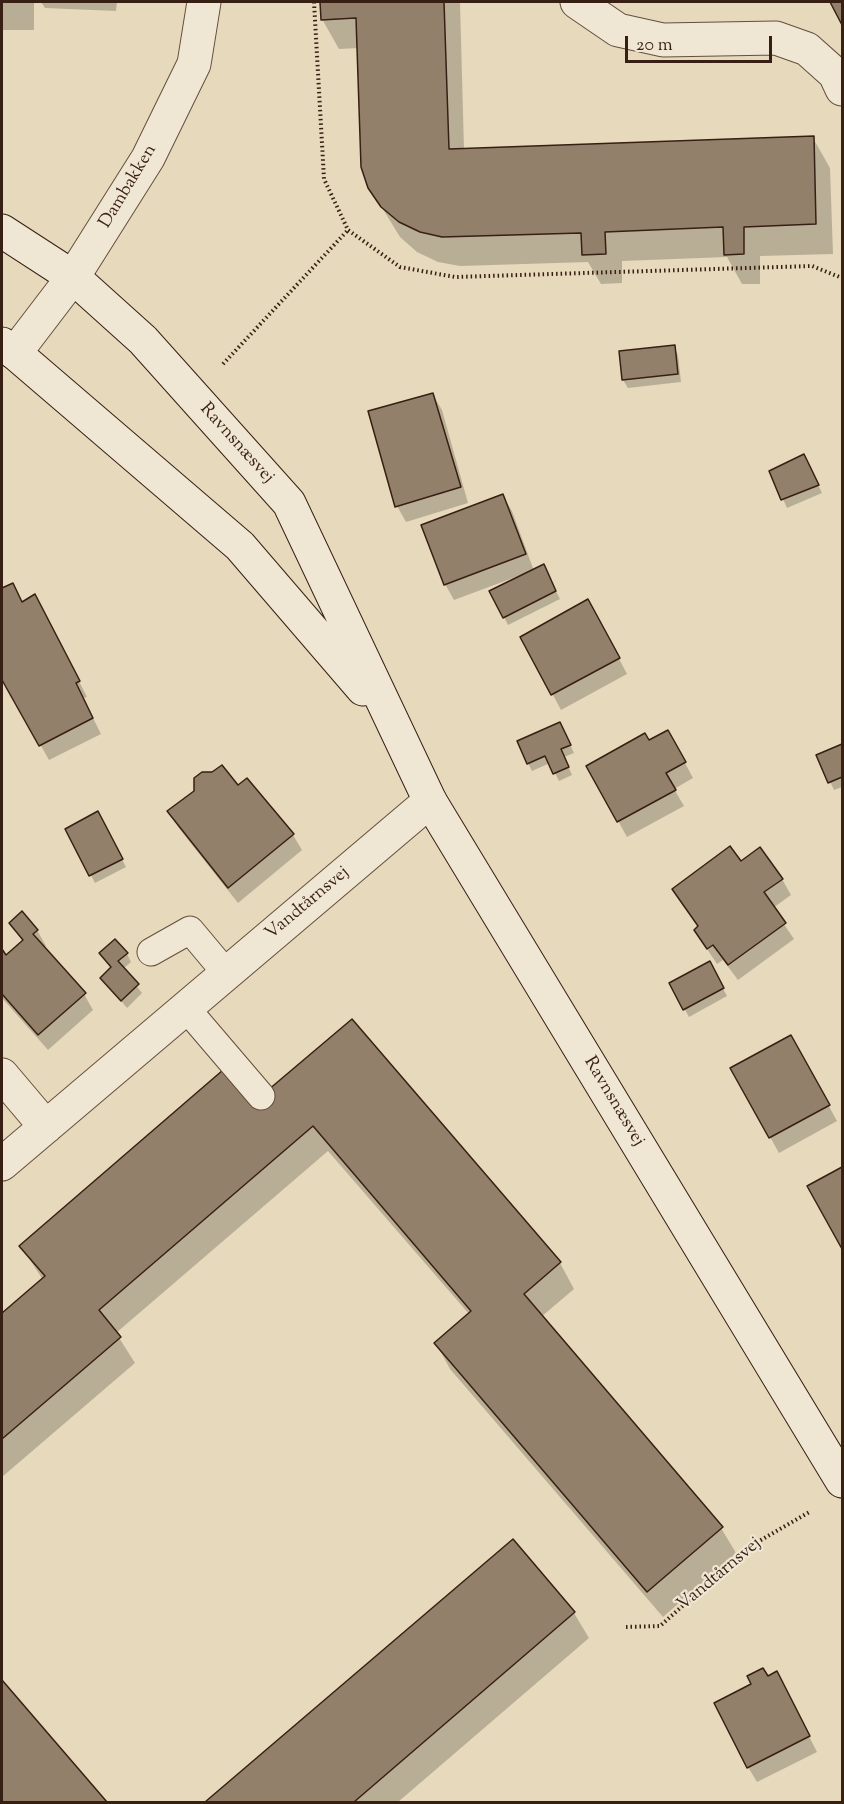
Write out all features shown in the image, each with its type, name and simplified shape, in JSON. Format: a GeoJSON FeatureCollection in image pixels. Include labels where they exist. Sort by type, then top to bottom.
{"type":"FeatureCollection","features":[{"type":"Feature","properties":{"kind":"main road","name":"Dambakken"},"geometry":{"type":"LineString","coordinates":[[8,349],[73,277],[148,158],[194,64],[204,2]]}},
{"type":"Feature","properties":{"kind":"main road"},"geometry":{"type":"LineString","coordinates":[[577,2],[618,30],[663,40],[776,39],[786,42],[807,49],[835,74],[843,89]]}},
{"type":"Feature","properties":{"kind":"main road","name":"Ravnsnæsvej"},"geometry":{"type":"LineString","coordinates":[[2,231],[73,277],[143,340],[289,503],[430,801],[843,1481]]}},
{"type":"Feature","properties":{"kind":"main road","name":"Ravnsnæsvej"},"geometry":{"type":"LineString","coordinates":[[8,349],[240,546],[390,720]]}},
{"type":"Feature","properties":{"kind":"main road","name":"Vandtårnsvej"},"geometry":{"type":"LineString","coordinates":[[2,1164],[430,801]]}},
{"type":"Feature","properties":{"kind":"main road"},"geometry":{"type":"LineString","coordinates":[[2,1075],[46,1127]]}},
{"type":"Feature","properties":{"kind":"lane"},"geometry":{"type":"LineString","coordinates":[[151,952],[190,930],[226,973]]}},
{"type":"Feature","properties":{"kind":"lane"},"geometry":{"type":"LineString","coordinates":[[185,1007],[261,1096]]}},
{"type":"Feature","properties":{"kind":"path"},"geometry":{"type":"LineString","coordinates":[[314,2],[324,179],[348,230],[400,267],[454,277],[812,266],[843,278]]}},
{"type":"Feature","properties":{"kind":"path"},"geometry":{"type":"LineString","coordinates":[[193,395],[348,230]]}},
{"type":"Feature","properties":{"kind":"path","name":"Vandtårnsvej"},"geometry":{"type":"LineString","coordinates":[[626,1628],[660,1626],[747,1548],[814,1509]]}},
{"type":"Feature","properties":{"kind":"building"},"geometry":{"type":"Polygon","coordinates":[[[320,2],[444,2],[449,149],[814,136],[816,224],[744,227],[744,254],[724,255],[723,227],[605,232],[606,254],[582,255],[581,233],[442,237],[420,232],[399,222],[381,207],[368,188],[361,167],[356,18],[321,20],[320,2]]]}},
{"type":"Feature","properties":{"kind":"building"},"geometry":{"type":"Polygon","coordinates":[[[830,2],[842,2],[842,25],[830,2]]]}},
{"type":"Feature","properties":{"kind":"building"},"geometry":{"type":"Polygon","coordinates":[[[675,345],[678,374],[622,380],[619,351],[675,345]]]}},
{"type":"Feature","properties":{"kind":"building"},"geometry":{"type":"Polygon","coordinates":[[[433,393],[461,487],[395,507],[368,411],[433,393]]]}},
{"type":"Feature","properties":{"kind":"building"},"geometry":{"type":"Polygon","coordinates":[[[804,454],[819,485],[781,500],[769,471],[804,454]]]}},
{"type":"Feature","properties":{"kind":"building"},"geometry":{"type":"Polygon","coordinates":[[[503,494],[526,554],[444,585],[421,525],[503,494]]]}},
{"type":"Feature","properties":{"kind":"building"},"geometry":{"type":"Polygon","coordinates":[[[544,564],[556,591],[503,618],[489,591],[544,564]]]}},
{"type":"Feature","properties":{"kind":"building"},"geometry":{"type":"Polygon","coordinates":[[[13,583],[22,602],[35,594],[80,681],[76,683],[93,718],[39,746],[2,680],[2,588],[13,583]]]}},
{"type":"Feature","properties":{"kind":"building"},"geometry":{"type":"Polygon","coordinates":[[[588,599],[620,658],[551,695],[520,637],[588,599]]]}},
{"type":"Feature","properties":{"kind":"building"},"geometry":{"type":"Polygon","coordinates":[[[560,722],[571,745],[561,749],[569,767],[553,774],[545,756],[527,764],[517,741],[560,722]]]}},
{"type":"Feature","properties":{"kind":"building"},"geometry":{"type":"Polygon","coordinates":[[[668,730],[686,762],[666,773],[676,790],[617,822],[586,766],[645,733],[649,740],[668,730]]]}},
{"type":"Feature","properties":{"kind":"building"},"geometry":{"type":"Polygon","coordinates":[[[842,744],[842,777],[828,783],[816,755],[842,744]]]}},
{"type":"Feature","properties":{"kind":"building"},"geometry":{"type":"Polygon","coordinates":[[[222,765],[238,785],[247,778],[294,834],[228,888],[167,811],[194,791],[194,778],[202,772],[212,772],[222,765]]]}},
{"type":"Feature","properties":{"kind":"building"},"geometry":{"type":"Polygon","coordinates":[[[98,811],[123,859],[89,876],[65,829],[98,811]]]}},
{"type":"Feature","properties":{"kind":"building"},"geometry":{"type":"Polygon","coordinates":[[[730,846],[741,861],[760,847],[783,879],[764,892],[786,923],[728,965],[713,945],[707,949],[694,930],[698,926],[672,889],[730,846]]]}},
{"type":"Feature","properties":{"kind":"building"},"geometry":{"type":"Polygon","coordinates":[[[22,911],[38,930],[33,934],[86,993],[38,1035],[2,994],[2,949],[6,955],[23,940],[9,923],[22,911]]]}},
{"type":"Feature","properties":{"kind":"building"},"geometry":{"type":"Polygon","coordinates":[[[115,939],[128,953],[118,961],[139,984],[121,1001],[100,978],[111,967],[99,953],[115,939]]]}},
{"type":"Feature","properties":{"kind":"building"},"geometry":{"type":"Polygon","coordinates":[[[710,961],[724,988],[683,1010],[669,983],[710,961]]]}},
{"type":"Feature","properties":{"kind":"building"},"geometry":{"type":"Polygon","coordinates":[[[352,1019],[561,1262],[524,1294],[723,1527],[647,1592],[434,1343],[471,1311],[313,1126],[99,1310],[121,1337],[2,1439],[2,1313],[45,1276],[19,1246],[223,1070],[261,1096],[352,1019]]]}},
{"type":"Feature","properties":{"kind":"building"},"geometry":{"type":"Polygon","coordinates":[[[791,1035],[830,1105],[769,1138],[730,1068],[791,1035]]]}},
{"type":"Feature","properties":{"kind":"building"},"geometry":{"type":"Polygon","coordinates":[[[842,1167],[842,1249],[807,1186],[842,1167]]]}},
{"type":"Feature","properties":{"kind":"building"},"geometry":{"type":"Polygon","coordinates":[[[513,1539],[575,1612],[354,1802],[205,1802],[513,1539]]]}},
{"type":"Feature","properties":{"kind":"building"},"geometry":{"type":"Polygon","coordinates":[[[763,1668],[768,1676],[777,1671],[810,1736],[747,1768],[714,1703],[751,1684],[747,1676],[763,1668]]]}},
{"type":"Feature","properties":{"kind":"building"},"geometry":{"type":"Polygon","coordinates":[[[2,1680],[107,1802],[2,1802],[2,1680]]]}}]}
